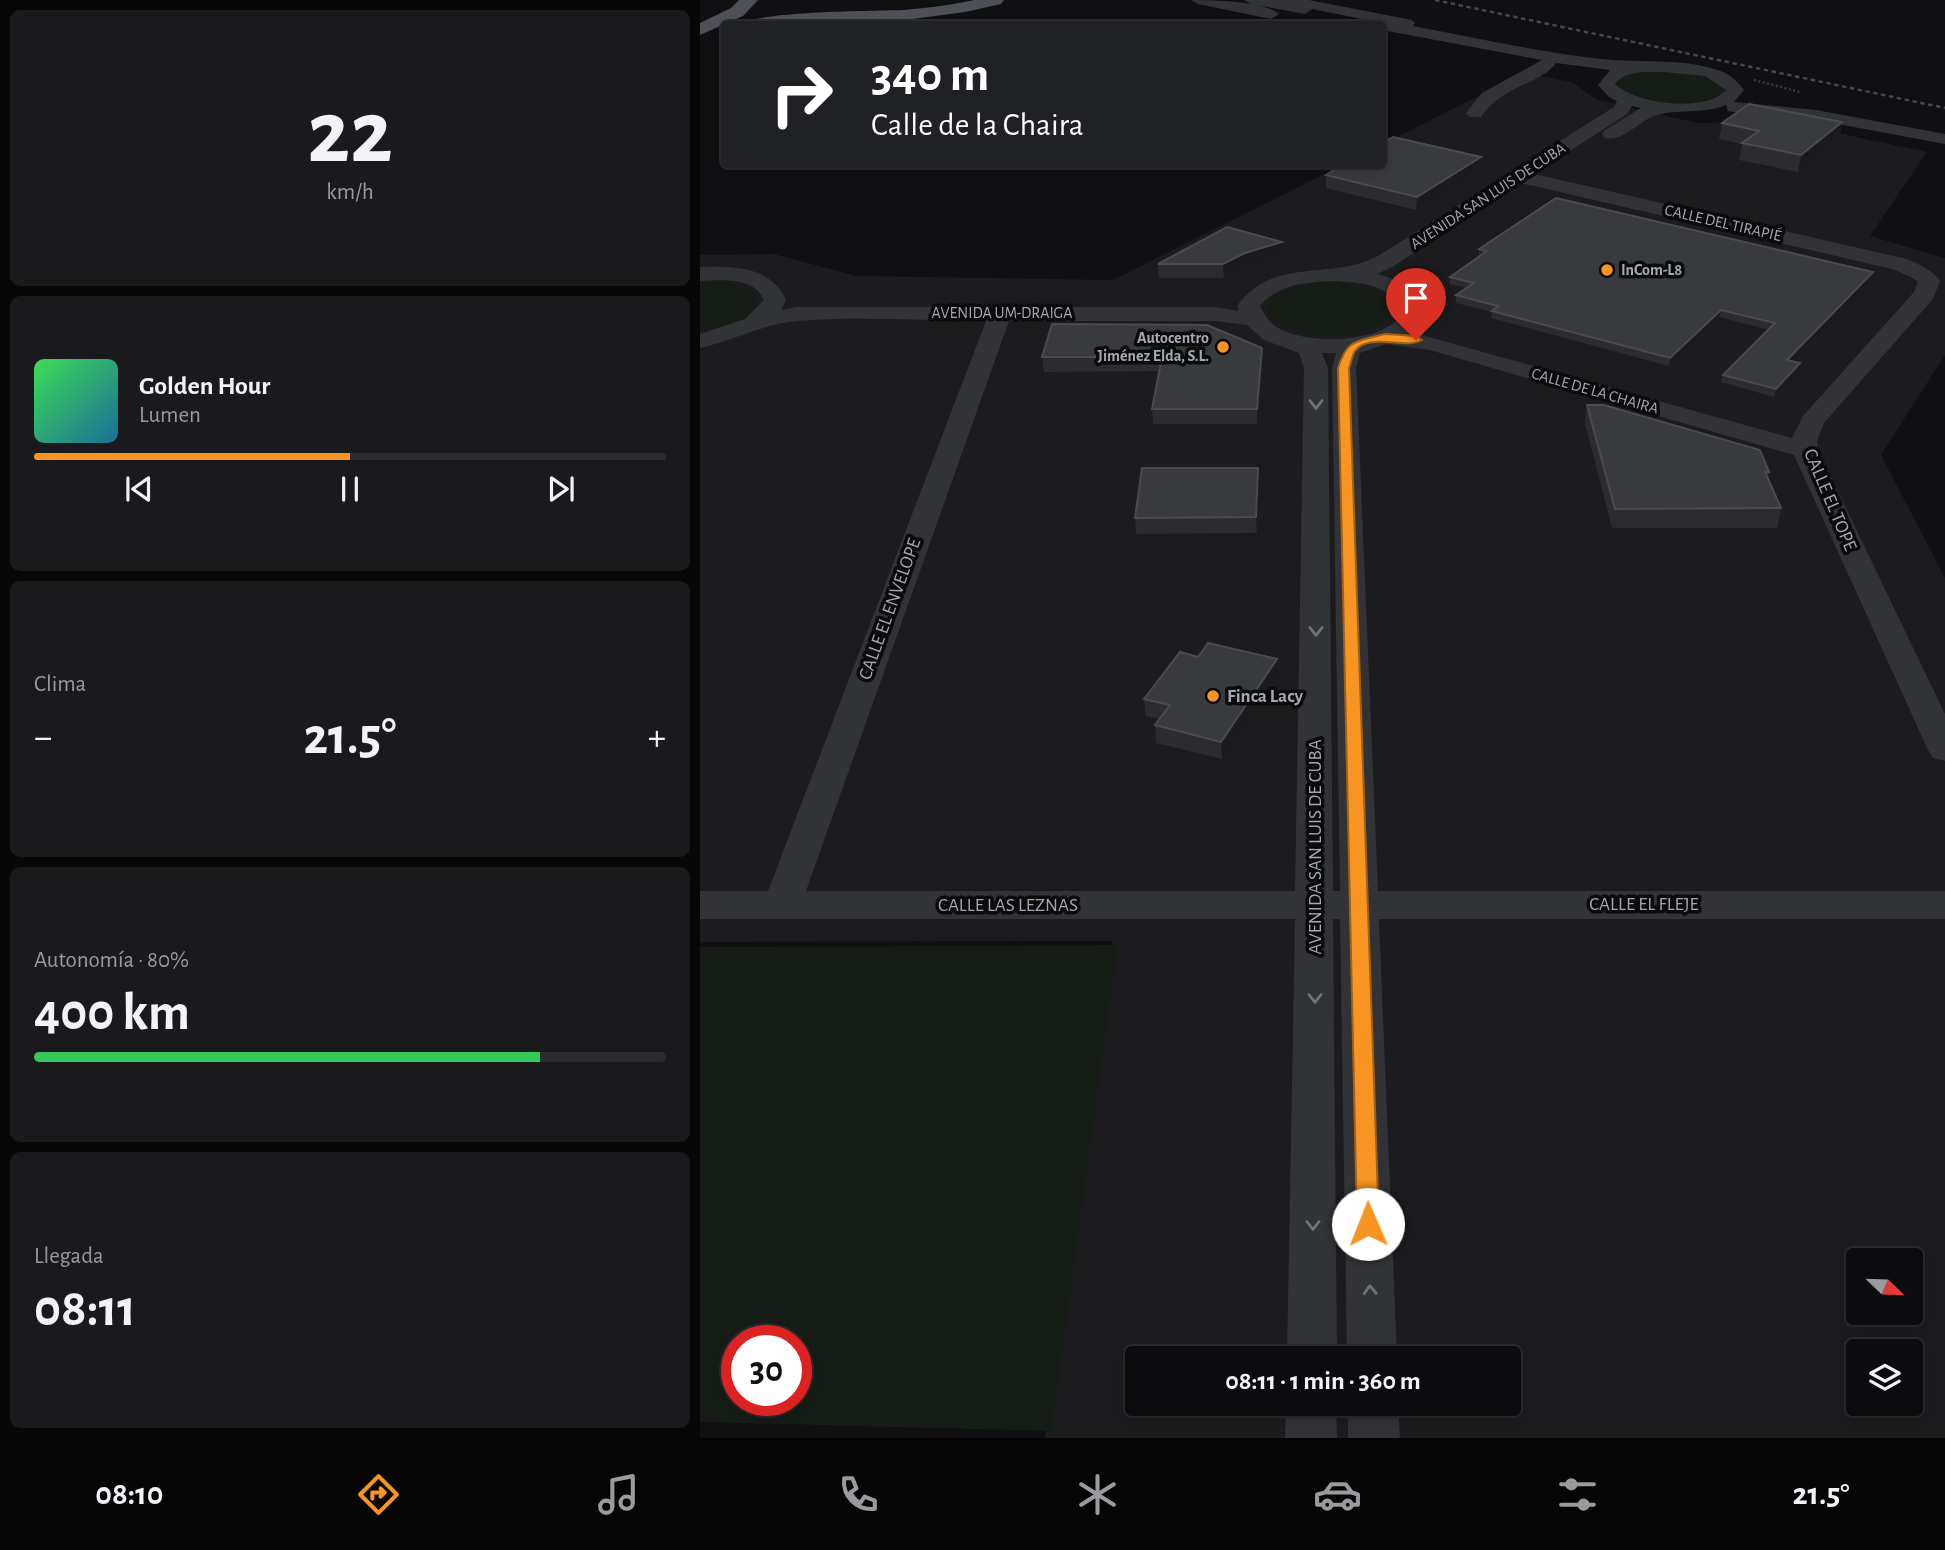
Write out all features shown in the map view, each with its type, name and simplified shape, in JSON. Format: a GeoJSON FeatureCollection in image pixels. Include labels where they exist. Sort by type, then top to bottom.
{"type":"FeatureCollection","features":[{"type":"Feature","properties":{"kind":"main road"},"geometry":{"type":"LineString","coordinates":[[721,21],[737,12],[749,0]]}},
{"type":"Feature","properties":{"kind":"main road"},"geometry":{"type":"LineString","coordinates":[[839,0],[858,7],[886,11],[962,8]]}},
{"type":"Feature","properties":{"kind":"main road"},"geometry":{"type":"LineString","coordinates":[[786,21],[909,16],[995,0]]}},
{"type":"Feature","properties":{"kind":"main road"},"geometry":{"type":"LineString","coordinates":[[734,21],[772,5]]}},
{"type":"Feature","properties":{"kind":"main road"},"geometry":{"type":"LineString","coordinates":[[700,33],[721,21]]}},
{"type":"Feature","properties":{"kind":"main road"},"geometry":{"type":"LineString","coordinates":[[700,33],[721,26]]}},
{"type":"Feature","properties":{"kind":"main road"},"geometry":{"type":"LineString","coordinates":[[700,41],[721,33]]}},
{"type":"Feature","properties":{"kind":"street"},"geometry":{"type":"LineString","coordinates":[[1198,0],[1305,21]]}},
{"type":"Feature","properties":{"kind":"street"},"geometry":{"type":"LineString","coordinates":[[1223,0],[1334,21]]}},
{"type":"Feature","properties":{"kind":"street"},"geometry":{"type":"LineString","coordinates":[[1251,0],[1360,21]]}},
{"type":"Feature","properties":{"kind":"street"},"geometry":{"type":"LineString","coordinates":[[1286,0],[1477,37],[1507,49]]}},
{"type":"Feature","properties":{"kind":"street"},"geometry":{"type":"LineString","coordinates":[[1386,26],[1568,60],[1638,68],[1670,67],[1702,71],[1748,91],[1945,132]]}},
{"type":"Feature","properties":{"kind":"street"},"geometry":{"type":"LineString","coordinates":[[1386,34],[1513,61],[1548,63],[1576,70],[1626,99],[1669,107],[1773,109],[1945,139]]}},
{"type":"Feature","properties":{"kind":"street"},"geometry":{"type":"LineString","coordinates":[[1475,113],[1477,107],[1498,91],[1548,63]]}},
{"type":"Feature","properties":{"kind":"street"},"geometry":{"type":"LineString","coordinates":[[1606,85],[1607,79],[1614,74],[1638,68]]}},
{"type":"Feature","properties":{"kind":"street"},"geometry":{"type":"LineString","coordinates":[[1703,106],[1727,100],[1733,95],[1732,85]]}},
{"type":"Feature","properties":{"kind":"street","name":"AVENIDA SAN LUIS DE CUBA"},"geometry":{"type":"LineString","coordinates":[[1337,274],[1373,268],[1386,261],[1621,110],[1626,99]]}},
{"type":"Feature","properties":{"kind":"street","name":"AVENIDA SAN LUIS DE CUBA"},"geometry":{"type":"LineString","coordinates":[[1402,292],[1398,282],[1400,274],[1409,267],[1642,114],[1669,107]]}},
{"type":"Feature","properties":{"kind":"street"},"geometry":{"type":"LineString","coordinates":[[1837,119],[1861,128],[1945,145]]}},
{"type":"Feature","properties":{"kind":"street","name":"CALLE DEL TIRAPIÉ"},"geometry":{"type":"LineString","coordinates":[[1518,176],[1899,264],[1924,276]]}},
{"type":"Feature","properties":{"kind":"street","name":"AVENIDA UM-DRAIGA"},"geometry":{"type":"LineString","coordinates":[[700,274],[746,277],[768,286],[773,293],[797,300],[821,302],[1210,302],[1256,294],[1290,279],[1337,274]]}},
{"type":"Feature","properties":{"kind":"street"},"geometry":{"type":"LineString","coordinates":[[1256,294],[1248,306],[1250,319],[1268,333],[1298,343],[1338,346],[1358,344],[1385,337],[1405,327],[1413,314],[1412,302],[1402,292],[1385,283],[1337,274]]}},
{"type":"Feature","properties":{"kind":"street","name":"CALLE EL TOPE"},"geometry":{"type":"LineString","coordinates":[[1924,276],[1929,285],[1925,294],[1812,421],[1806,441],[1945,750]]}},
{"type":"Feature","properties":{"kind":"street"},"geometry":{"type":"LineString","coordinates":[[754,323],[772,308],[775,300],[773,293]]}},
{"type":"Feature","properties":{"kind":"street","name":"CALLE EL ENVELOPE"},"geometry":{"type":"LineString","coordinates":[[782,905],[1000,313]]}},
{"type":"Feature","properties":{"kind":"street","name":"AVENIDA UM-DRAIGA"},"geometry":{"type":"LineString","coordinates":[[700,341],[735,332],[754,323],[796,314],[1215,314],[1250,319]]}},
{"type":"Feature","properties":{"kind":"street","name":"CALLE DE LA CHAIRA"},"geometry":{"type":"LineString","coordinates":[[1413,314],[1420,321],[1447,334],[1742,418],[1806,441]]}},
{"type":"Feature","properties":{"kind":"street","name":"CALLE DE LA CHAIRA"},"geometry":{"type":"LineString","coordinates":[[1385,337],[1434,344],[1806,441]]}},
{"type":"Feature","properties":{"kind":"street","name":"AVENIDA SAN LUIS DE CUBA"},"geometry":{"type":"LineString","coordinates":[[1298,343],[1309,349],[1316,369],[1340,905],[1371,1346]]}},
{"type":"Feature","properties":{"kind":"street","name":"AVENIDA SAN LUIS DE CUBA"},"geometry":{"type":"LineString","coordinates":[[1313,1346],[1340,905],[1344,368],[1349,350],[1358,344]]}},
{"type":"Feature","properties":{"kind":"street","name":"CALLE LAS LEZNAS"},"geometry":{"type":"LineString","coordinates":[[700,905],[1340,905]]}},
{"type":"Feature","properties":{"kind":"street","name":"CALLE EL FLEJE"},"geometry":{"type":"LineString","coordinates":[[1340,905],[1945,905]]}},
{"type":"Feature","properties":{"kind":"street"},"geometry":{"type":"LineString","coordinates":[[1311,1416],[1311,1438]]}},
{"type":"Feature","properties":{"kind":"street"},"geometry":{"type":"LineString","coordinates":[[1373,1416],[1374,1438]]}},
{"type":"Feature","properties":{"kind":"shaded area"},"geometry":{"type":"Polygon","coordinates":[[[1660,69],[1709,76],[1726,87],[1725,93],[1698,102],[1671,104],[1644,99],[1618,88],[1616,83],[1630,73],[1660,69]]]}},
{"type":"Feature","properties":{"kind":"shaded area"},"geometry":{"type":"Polygon","coordinates":[[[1524,73],[1572,82],[1597,100],[1698,123],[1781,121],[1927,152],[1870,236],[1945,258],[1945,355],[1881,455],[1945,578],[1945,1438],[1045,1438],[1112,941],[700,942],[700,255],[774,254],[856,276],[1113,280],[1336,168],[1386,168],[1386,142],[1524,73]]]}},
{"type":"Feature","properties":{"kind":"shaded area"},"geometry":{"type":"Polygon","coordinates":[[[700,282],[743,287],[755,295],[757,304],[732,324],[700,334],[700,282]]]}},
{"type":"Feature","properties":{"kind":"shaded area"},"geometry":{"type":"Polygon","coordinates":[[[1328,282],[1355,285],[1372,291],[1391,308],[1383,321],[1369,330],[1351,335],[1330,336],[1291,329],[1276,321],[1266,309],[1270,301],[1284,290],[1328,282]]]}},
{"type":"Feature","properties":{"kind":"shaded area"},"geometry":{"type":"Polygon","coordinates":[[[1117,945],[1051,1431],[700,1422],[700,947],[1117,945]]]}},
{"type":"Feature","properties":{"kind":"building"},"geometry":{"type":"Polygon","coordinates":[[[1749,104],[1842,122],[1801,155],[1742,143],[1759,131],[1722,123],[1749,104]]]}},
{"type":"Feature","properties":{"kind":"building"},"geometry":{"type":"Polygon","coordinates":[[[1393,137],[1481,157],[1417,197],[1326,175],[1337,168],[1386,168],[1386,141],[1393,137]]]}},
{"type":"Feature","properties":{"kind":"building"},"geometry":{"type":"Polygon","coordinates":[[[1556,198],[1873,272],[1787,360],[1800,363],[1776,389],[1723,375],[1775,323],[1721,310],[1670,358],[1492,311],[1498,306],[1456,295],[1474,283],[1450,277],[1487,251],[1479,249],[1556,198]]]}},
{"type":"Feature","properties":{"kind":"building"},"geometry":{"type":"Polygon","coordinates":[[[1227,227],[1282,242],[1245,253],[1223,264],[1158,264],[1227,227]]]}},
{"type":"Feature","properties":{"kind":"building"},"geometry":{"type":"Polygon","coordinates":[[[1052,324],[1207,325],[1262,348],[1257,409],[1152,409],[1162,357],[1042,357],[1052,324]]]}},
{"type":"Feature","properties":{"kind":"building"},"geometry":{"type":"Polygon","coordinates":[[[1587,405],[1604,405],[1760,450],[1769,472],[1765,472],[1781,508],[1615,509],[1587,405]]]}},
{"type":"Feature","properties":{"kind":"building"},"geometry":{"type":"Polygon","coordinates":[[[1142,468],[1258,468],[1256,517],[1135,518],[1142,468]]]}},
{"type":"Feature","properties":{"kind":"building","name":"Finca Lacy"},"geometry":{"type":"Polygon","coordinates":[[[1208,643],[1277,659],[1221,742],[1155,725],[1170,705],[1144,699],[1180,652],[1198,657],[1208,643]]]}},
{"type":"Feature","properties":{"kind":"railway"},"geometry":{"type":"LineString","coordinates":[[1435,0],[1945,108]]}},
{"type":"Feature","properties":{"kind":"place","name":"InCom-L8"},"geometry":{"type":"Point","coordinates":[1607,270]}},
{"type":"Feature","properties":{"kind":"place","name":"Autocentro Jiménez Elda, S.L."},"geometry":{"type":"Point","coordinates":[1223,347]}},
{"type":"Feature","properties":{"kind":"place","name":"Finca Lacy"},"geometry":{"type":"Point","coordinates":[1213,696]}},
{"type":"Feature","properties":{"kind":"route"},"geometry":{"type":"LineString","coordinates":[[1368,1224],[1344,368],[1349,350],[1358,344],[1385,337],[1416,340]]}}]}
